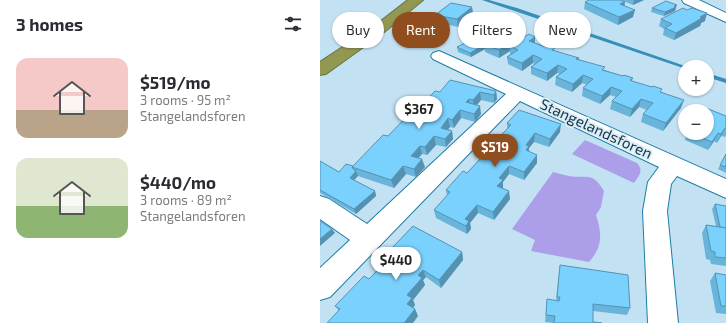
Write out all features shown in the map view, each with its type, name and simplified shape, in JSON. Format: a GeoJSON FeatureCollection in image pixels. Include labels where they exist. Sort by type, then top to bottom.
{"type":"FeatureCollection","features":[{"type":"Feature","properties":{"kind":"highway"},"geometry":{"type":"LineString","coordinates":[[320,70],[378,30],[416,0]]}},
{"type":"Feature","properties":{"kind":"street"},"geometry":{"type":"LineString","coordinates":[[689,0],[726,18]]}},
{"type":"Feature","properties":{"kind":"street","name":"Stangelandsforen"},"geometry":{"type":"LineString","coordinates":[[439,56],[726,189]]}},
{"type":"Feature","properties":{"kind":"street"},"geometry":{"type":"LineString","coordinates":[[320,287],[518,93]]}},
{"type":"Feature","properties":{"kind":"street","name":"Stangelandsforen"},"geometry":{"type":"LineString","coordinates":[[663,323],[655,210],[660,182],[673,165]]}},
{"type":"Feature","properties":{"kind":"street"},"geometry":{"type":"LineString","coordinates":[[320,206],[370,239]]}},
{"type":"Feature","properties":{"kind":"shaded area"},"geometry":{"type":"Polygon","coordinates":[[[585,140],[637,163],[640,171],[639,176],[634,183],[572,154],[585,140]]]}},
{"type":"Feature","properties":{"kind":"shaded area"},"geometry":{"type":"Polygon","coordinates":[[[553,172],[575,177],[592,178],[604,191],[601,207],[596,215],[600,234],[599,245],[597,251],[589,262],[531,251],[535,240],[512,229],[553,172]]]}},
{"type":"Feature","properties":{"kind":"building"},"geometry":{"type":"Polygon","coordinates":[[[589,0],[620,0],[625,2],[620,4],[635,10],[619,17],[585,2],[589,0]]]}},
{"type":"Feature","properties":{"kind":"building"},"geometry":{"type":"Polygon","coordinates":[[[666,1],[677,5],[674,6],[676,7],[665,12],[652,8],[666,1]]]}},
{"type":"Feature","properties":{"kind":"building"},"geometry":{"type":"Polygon","coordinates":[[[451,3],[472,7],[466,12],[458,12],[457,19],[450,18],[450,12],[439,12],[451,3]]]}},
{"type":"Feature","properties":{"kind":"building"},"geometry":{"type":"Polygon","coordinates":[[[683,8],[687,10],[692,8],[707,13],[700,17],[702,18],[676,33],[665,28],[672,24],[661,19],[683,8]]]}},
{"type":"Feature","properties":{"kind":"building"},"geometry":{"type":"Polygon","coordinates":[[[529,34],[534,36],[529,41],[534,43],[534,48],[555,48],[552,50],[579,58],[576,59],[605,67],[602,70],[633,78],[630,80],[662,89],[660,92],[684,100],[681,104],[678,104],[678,108],[666,123],[643,114],[653,103],[641,99],[632,109],[612,101],[622,91],[611,87],[602,96],[583,88],[593,79],[583,75],[573,84],[556,77],[567,69],[558,65],[547,73],[531,67],[542,59],[533,55],[522,63],[507,57],[518,50],[514,48],[526,48],[526,36],[529,34]]]}},
{"type":"Feature","properties":{"kind":"building"},"geometry":{"type":"Polygon","coordinates":[[[459,48],[479,48],[470,53],[459,48]]]}},
{"type":"Feature","properties":{"kind":"building"},"geometry":{"type":"Polygon","coordinates":[[[450,80],[496,91],[494,95],[480,92],[473,100],[469,99],[466,102],[480,106],[474,114],[460,110],[452,120],[448,118],[441,128],[452,131],[445,139],[434,136],[425,147],[420,146],[411,156],[422,159],[414,169],[403,166],[391,180],[352,167],[383,135],[388,136],[414,109],[417,110],[435,91],[440,92],[450,80]]]}},
{"type":"Feature","properties":{"kind":"building"},"geometry":{"type":"Polygon","coordinates":[[[519,110],[561,124],[550,139],[535,133],[526,145],[529,146],[526,150],[537,155],[524,172],[509,166],[499,178],[503,180],[497,186],[509,191],[493,212],[477,205],[465,219],[469,221],[466,226],[434,210],[450,192],[446,190],[463,171],[467,173],[483,156],[479,154],[493,138],[497,139],[511,125],[507,123],[519,110]]]}},
{"type":"Feature","properties":{"kind":"building"},"geometry":{"type":"Polygon","coordinates":[[[714,111],[726,116],[726,128],[721,134],[718,133],[714,139],[714,111]]]}},
{"type":"Feature","properties":{"kind":"building"},"geometry":{"type":"Polygon","coordinates":[[[726,154],[726,167],[720,165],[726,154]]]}},
{"type":"Feature","properties":{"kind":"building"},"geometry":{"type":"Polygon","coordinates":[[[320,161],[339,172],[346,164],[353,166],[352,167],[356,171],[350,178],[375,191],[354,209],[320,190],[320,161]]]}},
{"type":"Feature","properties":{"kind":"building"},"geometry":{"type":"Polygon","coordinates":[[[715,204],[726,206],[726,228],[720,227],[715,204]]]}},
{"type":"Feature","properties":{"kind":"building"},"geometry":{"type":"Polygon","coordinates":[[[320,221],[332,229],[320,239],[320,221]]]}},
{"type":"Feature","properties":{"kind":"building"},"geometry":{"type":"Polygon","coordinates":[[[706,225],[726,228],[726,258],[715,257],[715,252],[711,251],[706,225]]]}},
{"type":"Feature","properties":{"kind":"building"},"geometry":{"type":"Polygon","coordinates":[[[413,226],[462,252],[439,280],[423,270],[418,275],[422,278],[407,295],[412,298],[407,304],[415,309],[404,323],[327,323],[340,309],[335,306],[364,276],[369,279],[394,253],[390,250],[413,226]]]}},
{"type":"Feature","properties":{"kind":"building"},"geometry":{"type":"Polygon","coordinates":[[[560,265],[628,275],[630,308],[593,304],[593,322],[602,323],[554,323],[555,316],[546,315],[547,299],[559,301],[560,297],[557,297],[560,265]]]}},
{"type":"Feature","properties":{"kind":"building"},"geometry":{"type":"Polygon","coordinates":[[[715,273],[726,275],[726,306],[721,306],[715,273]]]}},
{"type":"Feature","properties":{"kind":"waterway"},"geometry":{"type":"LineString","coordinates":[[484,0],[515,9],[678,65]]}},
{"type":"Feature","properties":{"kind":"waterway"},"geometry":{"type":"LineString","coordinates":[[714,77],[726,81]]}}]}
